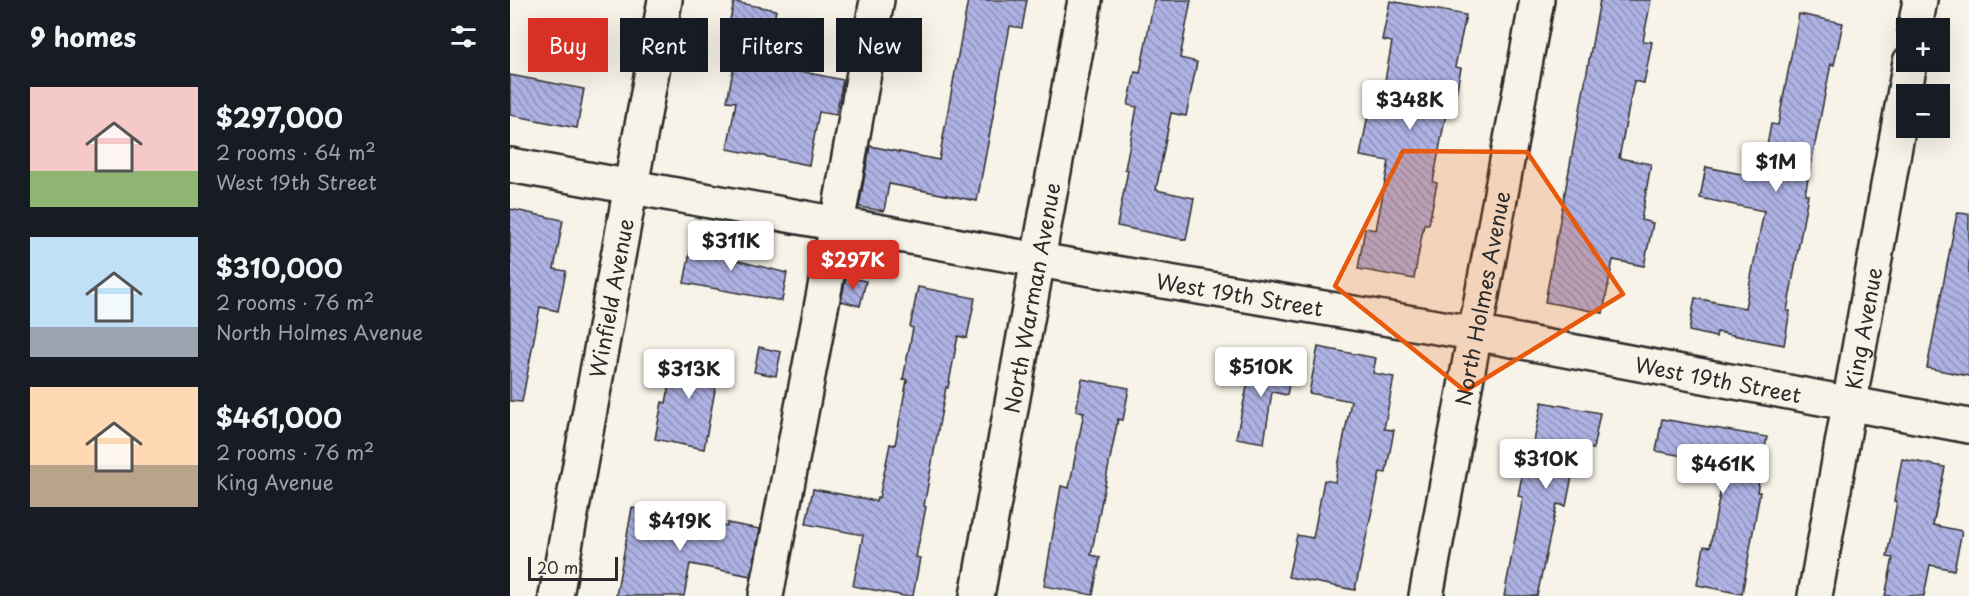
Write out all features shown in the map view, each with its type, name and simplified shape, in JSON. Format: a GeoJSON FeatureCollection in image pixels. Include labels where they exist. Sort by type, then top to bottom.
{"type":"FeatureCollection","features":[{"type":"Feature","properties":{"kind":"street","name":"Winfield Avenue"},"geometry":{"type":"LineString","coordinates":[[556,596],[665,0]]}},
{"type":"Feature","properties":{"kind":"street"},"geometry":{"type":"LineString","coordinates":[[766,596],[877,0]]}},
{"type":"Feature","properties":{"kind":"street","name":"North Warman Avenue"},"geometry":{"type":"LineString","coordinates":[[977,596],[1085,0]]}},
{"type":"Feature","properties":{"kind":"street","name":"North Holmes Avenue"},"geometry":{"type":"LineString","coordinates":[[1426,596],[1537,0]]}},
{"type":"Feature","properties":{"kind":"street"},"geometry":{"type":"LineString","coordinates":[[1917,18],[1920,0]]}},
{"type":"Feature","properties":{"kind":"street","name":"King Avenue"},"geometry":{"type":"LineString","coordinates":[[1815,596],[1908,72]]}},
{"type":"Feature","properties":{"kind":"street","name":"West 19th Street"},"geometry":{"type":"LineString","coordinates":[[510,165],[1038,260],[1475,334],[1969,426]]}},
{"type":"Feature","properties":{"kind":"highlighted area"},"geometry":{"type":"Polygon","coordinates":[[[1403,151],[1527,152],[1623,294],[1465,391],[1335,286],[1403,151]]]}},
{"type":"Feature","properties":{"kind":"building"},"geometry":{"type":"Polygon","coordinates":[[[968,0],[1027,0],[1022,28],[1010,26],[977,201],[889,184],[884,211],[859,207],[870,146],[939,160],[968,0]]]}},
{"type":"Feature","properties":{"kind":"building"},"geometry":{"type":"Polygon","coordinates":[[[1154,0],[1191,0],[1180,58],[1197,62],[1186,116],[1171,113],[1156,190],[1194,198],[1186,240],[1117,226],[1137,107],[1128,105],[1135,72],[1140,73],[1154,0]]]}},
{"type":"Feature","properties":{"kind":"building"},"geometry":{"type":"Polygon","coordinates":[[[1600,0],[1651,0],[1643,41],[1652,42],[1644,83],[1634,81],[1619,158],[1651,164],[1641,220],[1653,223],[1644,266],[1613,260],[1603,313],[1545,302],[1600,0]]]}},
{"type":"Feature","properties":{"kind":"building"},"geometry":{"type":"Polygon","coordinates":[[[1390,1],[1466,15],[1455,67],[1461,68],[1453,109],[1447,108],[1433,182],[1437,183],[1429,224],[1424,224],[1414,279],[1358,269],[1365,228],[1376,230],[1389,161],[1360,156],[1372,95],[1382,97],[1392,42],[1382,40],[1390,1]]]}},
{"type":"Feature","properties":{"kind":"building"},"geometry":{"type":"Polygon","coordinates":[[[734,2],[776,10],[775,18],[730,18],[734,2]]]}},
{"type":"Feature","properties":{"kind":"building"},"geometry":{"type":"Polygon","coordinates":[[[1799,14],[1843,23],[1834,65],[1831,64],[1805,194],[1808,195],[1787,311],[1790,311],[1784,345],[1717,332],[1716,337],[1689,331],[1695,298],[1745,308],[1764,211],[1700,198],[1706,167],[1761,178],[1771,124],[1778,125],[1799,14]]]}},
{"type":"Feature","properties":{"kind":"building"},"geometry":{"type":"Polygon","coordinates":[[[733,72],[804,72],[843,80],[836,115],[819,112],[809,165],[727,149],[736,102],[727,101],[733,72]]]}},
{"type":"Feature","properties":{"kind":"building"},"geometry":{"type":"Polygon","coordinates":[[[510,75],[584,89],[577,128],[510,115],[510,75]]]}},
{"type":"Feature","properties":{"kind":"building"},"geometry":{"type":"Polygon","coordinates":[[[510,209],[563,220],[554,269],[566,271],[558,311],[540,307],[522,402],[510,401],[510,209]]]}},
{"type":"Feature","properties":{"kind":"building"},"geometry":{"type":"Polygon","coordinates":[[[1957,213],[1969,214],[1969,376],[1927,368],[1957,213]]]}},
{"type":"Feature","properties":{"kind":"building"},"geometry":{"type":"Polygon","coordinates":[[[693,236],[730,243],[727,258],[787,273],[782,301],[684,283],[693,236]]]}},
{"type":"Feature","properties":{"kind":"building"},"geometry":{"type":"Polygon","coordinates":[[[846,277],[866,281],[860,306],[841,301],[846,277]]]}},
{"type":"Feature","properties":{"kind":"building"},"geometry":{"type":"Polygon","coordinates":[[[918,287],[975,298],[967,338],[958,336],[948,388],[946,387],[924,506],[926,507],[916,557],[920,558],[913,596],[904,596],[853,586],[863,535],[806,524],[813,489],[876,501],[877,497],[879,498],[890,444],[895,445],[907,380],[903,379],[918,287]]]}},
{"type":"Feature","properties":{"kind":"building"},"geometry":{"type":"Polygon","coordinates":[[[759,347],[781,352],[776,376],[754,372],[759,347]]]}},
{"type":"Feature","properties":{"kind":"building"},"geometry":{"type":"Polygon","coordinates":[[[1318,347],[1376,358],[1373,373],[1394,377],[1384,429],[1394,430],[1386,473],[1380,472],[1355,590],[1288,577],[1297,535],[1313,538],[1324,480],[1335,482],[1351,401],[1309,393],[1318,347]]]}},
{"type":"Feature","properties":{"kind":"building"},"geometry":{"type":"Polygon","coordinates":[[[676,350],[721,358],[704,449],[655,439],[662,402],[666,403],[676,350]]]}},
{"type":"Feature","properties":{"kind":"building"},"geometry":{"type":"Polygon","coordinates":[[[1253,359],[1292,367],[1287,395],[1272,392],[1264,443],[1236,438],[1253,359]]]}},
{"type":"Feature","properties":{"kind":"building"},"geometry":{"type":"Polygon","coordinates":[[[1082,379],[1129,388],[1123,420],[1118,419],[1091,555],[1100,557],[1093,595],[1044,586],[1061,486],[1069,488],[1084,412],[1076,411],[1082,379]]]}},
{"type":"Feature","properties":{"kind":"building"},"geometry":{"type":"Polygon","coordinates":[[[1542,402],[1600,413],[1593,449],[1578,446],[1566,506],[1557,504],[1537,596],[1504,596],[1523,497],[1518,496],[1526,455],[1531,456],[1542,402]]]}},
{"type":"Feature","properties":{"kind":"building"},"geometry":{"type":"Polygon","coordinates":[[[1662,419],[1767,437],[1742,594],[1697,585],[1704,546],[1710,547],[1724,472],[1713,470],[1714,462],[1656,451],[1662,419]]]}},
{"type":"Feature","properties":{"kind":"building"},"geometry":{"type":"Polygon","coordinates":[[[1902,459],[1945,467],[1933,525],[1962,531],[1954,570],[1930,565],[1924,596],[1885,596],[1893,558],[1887,557],[1902,459]]]}},
{"type":"Feature","properties":{"kind":"building"},"geometry":{"type":"Polygon","coordinates":[[[632,508],[727,526],[727,523],[760,529],[751,576],[690,564],[684,596],[616,596],[632,508]]]}}]}
